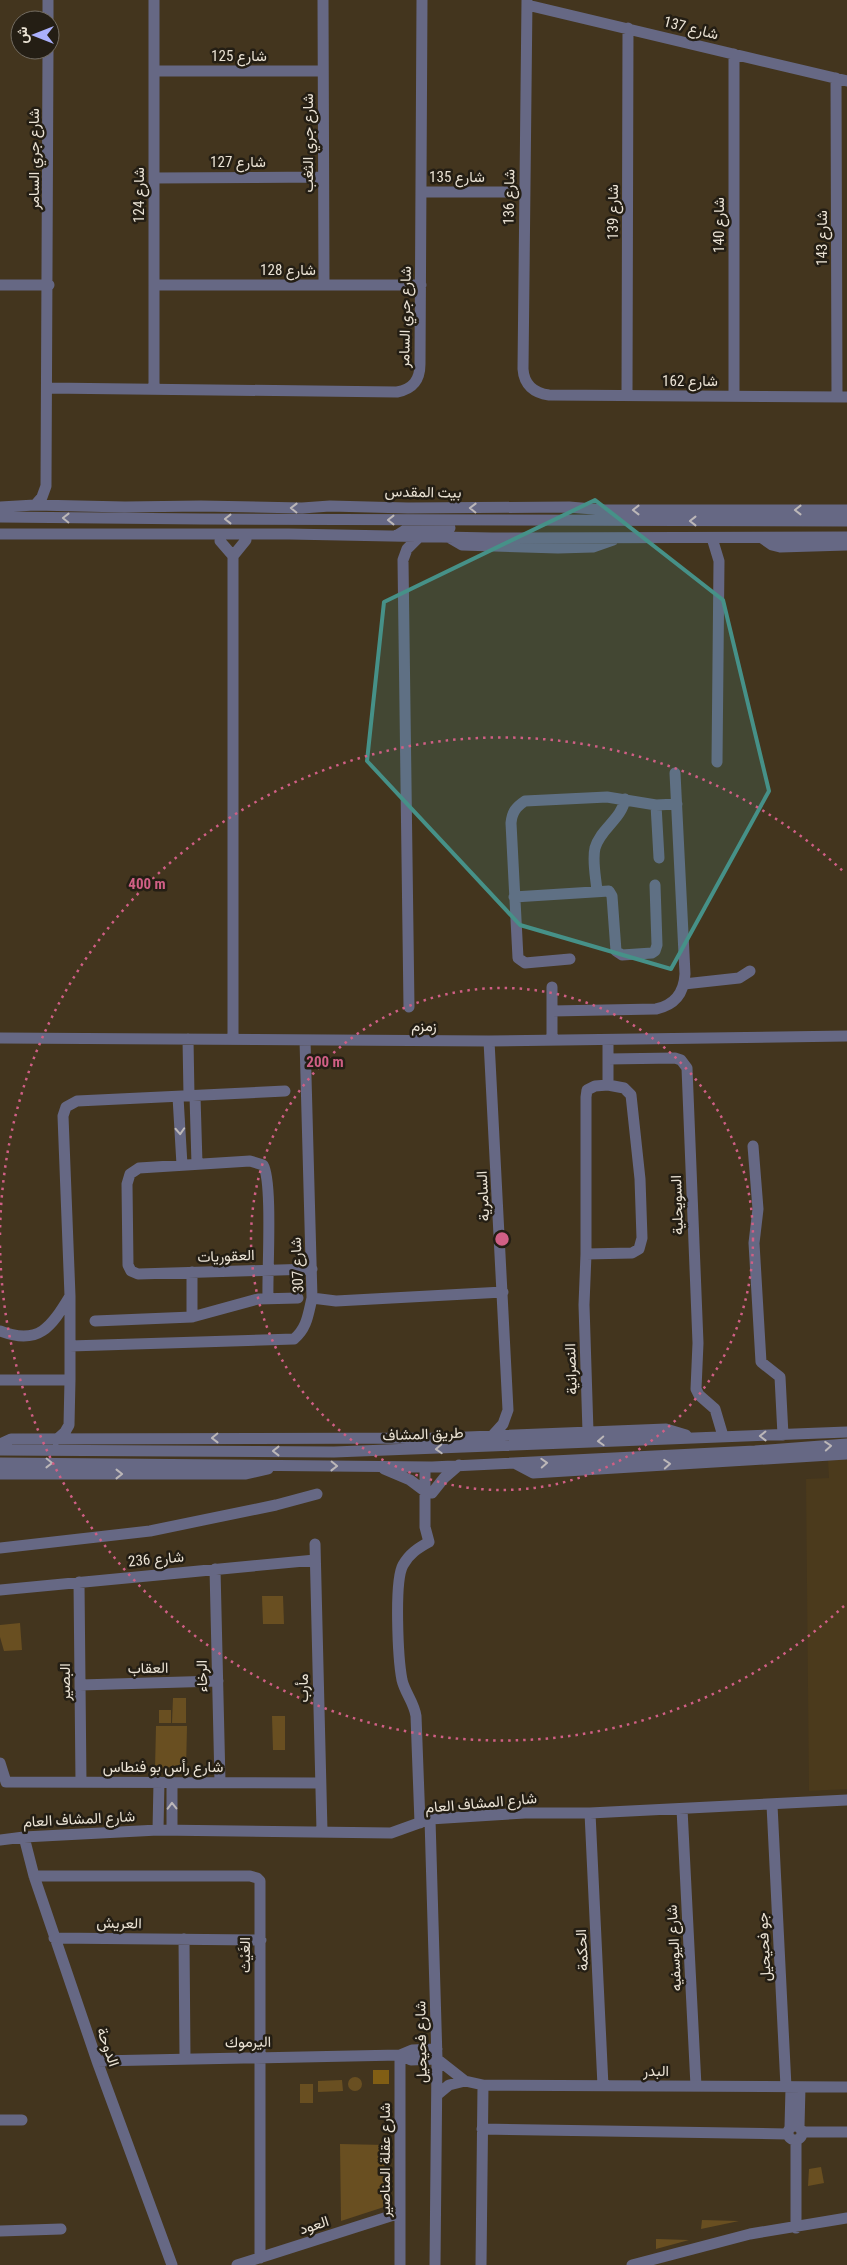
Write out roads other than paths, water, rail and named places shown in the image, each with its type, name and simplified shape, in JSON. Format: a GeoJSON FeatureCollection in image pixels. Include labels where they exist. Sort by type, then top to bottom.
{"type":"FeatureCollection","features":[{"type":"Feature","properties":{"kind":"street","name":"شارع 124"},"geometry":{"type":"LineString","coordinates":[[154,0],[154,389]]}},
{"type":"Feature","properties":{"kind":"street","name":"شارع جري الثغب"},"geometry":{"type":"LineString","coordinates":[[322,0],[324,286]]}},
{"type":"Feature","properties":{"kind":"street","name":"شارع جري السامر"},"geometry":{"type":"LineString","coordinates":[[48,388],[404,391],[412,387],[420,374],[422,0]]}},
{"type":"Feature","properties":{"kind":"street","name":"شارع 137"},"geometry":{"type":"LineString","coordinates":[[527,2],[842,80]]}},
{"type":"Feature","properties":{"kind":"street","name":"شارع 136"},"geometry":{"type":"LineString","coordinates":[[527,2],[523,369],[525,381],[534,391]]}},
{"type":"Feature","properties":{"kind":"street","name":"شارع 139"},"geometry":{"type":"LineString","coordinates":[[627,395],[628,28]]}},
{"type":"Feature","properties":{"kind":"street","name":"شارع 140"},"geometry":{"type":"LineString","coordinates":[[734,54],[734,396]]}},
{"type":"Feature","properties":{"kind":"street","name":"شارع جري السامر"},"geometry":{"type":"LineString","coordinates":[[46,486],[49,285],[48,60]]}},
{"type":"Feature","properties":{"kind":"street","name":"شارع 125"},"geometry":{"type":"LineString","coordinates":[[155,71],[323,71]]}},
{"type":"Feature","properties":{"kind":"street","name":"شارع 143"},"geometry":{"type":"LineString","coordinates":[[842,80],[842,397]]}},
{"type":"Feature","properties":{"kind":"street","name":"شارع 127"},"geometry":{"type":"LineString","coordinates":[[154,178],[323,176]]}},
{"type":"Feature","properties":{"kind":"street","name":"شارع 135"},"geometry":{"type":"LineString","coordinates":[[421,192],[524,192]]}},
{"type":"Feature","properties":{"kind":"street"},"geometry":{"type":"LineString","coordinates":[[0,285],[49,285]]}},
{"type":"Feature","properties":{"kind":"street","name":"شارع 128"},"geometry":{"type":"LineString","coordinates":[[154,286],[421,286]]}},
{"type":"Feature","properties":{"kind":"street","name":"شارع 162"},"geometry":{"type":"LineString","coordinates":[[534,391],[549,395],[842,397]]}},
{"type":"Feature","properties":{"kind":"street"},"geometry":{"type":"LineString","coordinates":[[34,505],[42,497],[46,486]]}},
{"type":"Feature","properties":{"kind":"street"},"geometry":{"type":"LineString","coordinates":[[46,486],[50,495],[60,506]]}},
{"type":"Feature","properties":{"kind":"street"},"geometry":{"type":"LineString","coordinates":[[88,505],[114,518]]}},
{"type":"Feature","properties":{"kind":"street","name":"بيت المقدس"},"geometry":{"type":"LineString","coordinates":[[0,507],[88,505],[125,508],[201,506],[294,508],[330,506],[408,508],[569,507],[605,510],[847,510]]}},
{"type":"Feature","properties":{"kind":"street"},"geometry":{"type":"LineString","coordinates":[[316,519],[330,506]]}},
{"type":"Feature","properties":{"kind":"street"},"geometry":{"type":"LineString","coordinates":[[408,508],[420,520]]}},
{"type":"Feature","properties":{"kind":"street","name":"بيت المقدس"},"geometry":{"type":"LineString","coordinates":[[0,517],[847,521]]}},
{"type":"Feature","properties":{"kind":"street"},"geometry":{"type":"LineString","coordinates":[[396,536],[406,529],[475,528],[518,520]]}},
{"type":"Feature","properties":{"kind":"street"},"geometry":{"type":"LineString","coordinates":[[712,538],[719,531],[728,528],[791,528],[825,521]]}},
{"type":"Feature","properties":{"kind":"street"},"geometry":{"type":"LineString","coordinates":[[0,534],[186,537],[220,541],[315,540],[332,535]]}},
{"type":"Feature","properties":{"kind":"street"},"geometry":{"type":"LineString","coordinates":[[0,541],[332,535],[618,538],[847,537]]}},
{"type":"Feature","properties":{"kind":"street"},"geometry":{"type":"LineString","coordinates":[[396,536],[404,566]]}},
{"type":"Feature","properties":{"kind":"street"},"geometry":{"type":"LineString","coordinates":[[409,1007],[404,566],[407,549],[419,537]]}},
{"type":"Feature","properties":{"kind":"street"},"geometry":{"type":"LineString","coordinates":[[712,538],[719,561],[718,762]]}},
{"type":"Feature","properties":{"kind":"street"},"geometry":{"type":"LineString","coordinates":[[719,561],[727,544],[734,538]]}},
{"type":"Feature","properties":{"kind":"street"},"geometry":{"type":"LineString","coordinates":[[762,538],[772,545],[780,547],[847,545]]}},
{"type":"Feature","properties":{"kind":"street"},"geometry":{"type":"LineString","coordinates":[[233,1039],[233,556],[246,540]]}},
{"type":"Feature","properties":{"kind":"street"},"geometry":{"type":"LineString","coordinates":[[220,541],[233,556]]}},
{"type":"Feature","properties":{"kind":"street"},"geometry":{"type":"LineString","coordinates":[[552,1010],[656,1009],[666,1007],[681,994],[684,984],[675,773]]}},
{"type":"Feature","properties":{"kind":"street"},"geometry":{"type":"LineString","coordinates":[[570,958],[525,964],[521,962],[518,954],[511,823],[512,814],[517,806],[525,802],[607,797],[656,805],[677,804]]}},
{"type":"Feature","properties":{"kind":"street"},"geometry":{"type":"LineString","coordinates":[[597,891],[595,848],[600,838],[621,812],[625,799]]}},
{"type":"Feature","properties":{"kind":"street"},"geometry":{"type":"LineString","coordinates":[[656,805],[659,858]]}},
{"type":"Feature","properties":{"kind":"street"},"geometry":{"type":"LineString","coordinates":[[514,897],[607,890],[612,894],[615,949],[622,955],[652,953],[657,945],[655,885]]}},
{"type":"Feature","properties":{"kind":"street"},"geometry":{"type":"LineString","coordinates":[[684,984],[739,978],[750,971]]}},
{"type":"Feature","properties":{"kind":"street"},"geometry":{"type":"LineString","coordinates":[[552,987],[552,1040]]}},
{"type":"Feature","properties":{"kind":"street","name":"زمزم"},"geometry":{"type":"LineString","coordinates":[[0,1038],[489,1041],[847,1036]]}},
{"type":"Feature","properties":{"kind":"street"},"geometry":{"type":"LineString","coordinates":[[188,1039],[187,1096],[182,1165],[250,1161],[263,1165],[268,1181],[268,1298]]}},
{"type":"Feature","properties":{"kind":"street","name":"شارع 307"},"geometry":{"type":"LineString","coordinates":[[305,1040],[312,1298],[336,1301],[503,1292]]}},
{"type":"Feature","properties":{"kind":"street"},"geometry":{"type":"LineString","coordinates":[[586,1254],[632,1253],[639,1249],[642,1238],[640,1179],[631,1095],[624,1088],[608,1085],[608,1040]]}},
{"type":"Feature","properties":{"kind":"street","name":"السامرية"},"geometry":{"type":"LineString","coordinates":[[489,1041],[508,1410],[513,1423],[521,1434]]}},
{"type":"Feature","properties":{"kind":"street","name":"السويحلية"},"geometry":{"type":"LineString","coordinates":[[608,1059],[675,1058],[682,1060],[687,1068],[698,1343],[696,1386],[699,1395],[713,1407],[723,1436]]}},
{"type":"Feature","properties":{"kind":"street","name":"النصرانية"},"geometry":{"type":"LineString","coordinates":[[588,1432],[584,1304],[586,1254],[586,1096],[588,1090],[595,1086],[608,1085]]}},
{"type":"Feature","properties":{"kind":"street"},"geometry":{"type":"LineString","coordinates":[[56,1440],[63,1435],[69,1425],[70,1296],[63,1116],[66,1107],[78,1101],[285,1091]]}},
{"type":"Feature","properties":{"kind":"street"},"geometry":{"type":"LineString","coordinates":[[187,1096],[197,1164]]}},
{"type":"Feature","properties":{"kind":"street"},"geometry":{"type":"LineString","coordinates":[[753,1146],[758,1208],[754,1243],[761,1362],[780,1377],[783,1436]]}},
{"type":"Feature","properties":{"kind":"street","name":"العقوريات"},"geometry":{"type":"LineString","coordinates":[[182,1165],[139,1168],[134,1170],[127,1179],[128,1265],[134,1273],[312,1269]]}},
{"type":"Feature","properties":{"kind":"street"},"geometry":{"type":"LineString","coordinates":[[192,1272],[192,1316]]}},
{"type":"Feature","properties":{"kind":"street"},"geometry":{"type":"LineString","coordinates":[[0,1331],[17,1337],[33,1336],[56,1317],[70,1296]]}},
{"type":"Feature","properties":{"kind":"street"},"geometry":{"type":"LineString","coordinates":[[94,1321],[192,1316],[220,1311],[268,1298],[298,1298]]}},
{"type":"Feature","properties":{"kind":"street"},"geometry":{"type":"LineString","coordinates":[[70,1346],[294,1339],[302,1332],[306,1324],[312,1298]]}},
{"type":"Feature","properties":{"kind":"street"},"geometry":{"type":"LineString","coordinates":[[0,1380],[70,1380]]}},
{"type":"Feature","properties":{"kind":"street"},"geometry":{"type":"LineString","coordinates":[[493,1436],[503,1424],[508,1410]]}},
{"type":"Feature","properties":{"kind":"street"},"geometry":{"type":"LineString","coordinates":[[705,1437],[717,1416]]}},
{"type":"Feature","properties":{"kind":"street"},"geometry":{"type":"LineString","coordinates":[[69,1425],[85,1440]]}},
{"type":"Feature","properties":{"kind":"street"},"geometry":{"type":"LineString","coordinates":[[0,1444],[11,1439],[443,1438],[666,1429],[689,1437]]}},
{"type":"Feature","properties":{"kind":"street","name":"طريق المشاف"},"geometry":{"type":"LineString","coordinates":[[0,1450],[334,1452],[689,1437],[783,1436],[847,1432]]}},
{"type":"Feature","properties":{"kind":"street"},"geometry":{"type":"LineString","coordinates":[[316,1438],[334,1452]]}},
{"type":"Feature","properties":{"kind":"street","name":"طريق المشاف"},"geometry":{"type":"LineString","coordinates":[[0,1463],[429,1467],[516,1464],[847,1444]]}},
{"type":"Feature","properties":{"kind":"street","name":"طريق المشاف"},"geometry":{"type":"LineString","coordinates":[[516,1464],[533,1473],[847,1454]]}},
{"type":"Feature","properties":{"kind":"street","name":"طريق المشاف"},"geometry":{"type":"LineString","coordinates":[[0,1474],[246,1474],[276,1465]]}},
{"type":"Feature","properties":{"kind":"street"},"geometry":{"type":"LineString","coordinates":[[429,1493],[459,1465]]}},
{"type":"Feature","properties":{"kind":"street"},"geometry":{"type":"LineString","coordinates":[[378,1467],[410,1480],[429,1493]]}},
{"type":"Feature","properties":{"kind":"street"},"geometry":{"type":"LineString","coordinates":[[429,1467],[429,1493]]}},
{"type":"Feature","properties":{"kind":"street","name":"شارع فحيحيل"},"geometry":{"type":"LineString","coordinates":[[429,1493],[429,1542],[408,1557],[399,1575],[397,1587],[402,1680],[416,1716],[425,1821],[438,2095],[435,2265]]}},
{"type":"Feature","properties":{"kind":"street"},"geometry":{"type":"LineString","coordinates":[[0,1548],[150,1531],[276,1505],[317,1494]]}},
{"type":"Feature","properties":{"kind":"street","name":"مأرب"},"geometry":{"type":"LineString","coordinates":[[315,1544],[322,1831]]}},
{"type":"Feature","properties":{"kind":"street","name":"شارع 236"},"geometry":{"type":"LineString","coordinates":[[0,1590],[315,1560]]}},
{"type":"Feature","properties":{"kind":"street","name":"الرخاء"},"geometry":{"type":"LineString","coordinates":[[215,1569],[220,1782]]}},
{"type":"Feature","properties":{"kind":"street","name":"البصير"},"geometry":{"type":"LineString","coordinates":[[79,1582],[81,1782]]}},
{"type":"Feature","properties":{"kind":"street","name":"العقاب"},"geometry":{"type":"LineString","coordinates":[[80,1685],[218,1681]]}},
{"type":"Feature","properties":{"kind":"street","name":"شارع رأس بو فنطاس"},"geometry":{"type":"LineString","coordinates":[[0,1763],[6,1782],[320,1783]]}},
{"type":"Feature","properties":{"kind":"street"},"geometry":{"type":"LineString","coordinates":[[158,1830],[159,1782]]}},
{"type":"Feature","properties":{"kind":"street"},"geometry":{"type":"LineString","coordinates":[[172,1782],[172,1830]]}},
{"type":"Feature","properties":{"kind":"street","name":"شارع المشاف العام"},"geometry":{"type":"LineString","coordinates":[[0,1840],[158,1830],[391,1833],[425,1821],[525,1813],[590,1813],[847,1800]]}},
{"type":"Feature","properties":{"kind":"street","name":"جو فحيحيل"},"geometry":{"type":"LineString","coordinates":[[772,1805],[795,2132],[796,2228]]}},
{"type":"Feature","properties":{"kind":"street","name":"شارع اليوسفيه"},"geometry":{"type":"LineString","coordinates":[[682,1809],[696,2086]]}},
{"type":"Feature","properties":{"kind":"street","name":"الحكمة"},"geometry":{"type":"LineString","coordinates":[[590,1813],[603,2086]]}},
{"type":"Feature","properties":{"kind":"street","name":"الدوحة"},"geometry":{"type":"LineString","coordinates":[[24,1837],[34,1876],[54,1938],[172,2265]]}},
{"type":"Feature","properties":{"kind":"street","name":"الغَيْث"},"geometry":{"type":"LineString","coordinates":[[34,1876],[254,1876],[258,1878],[261,1884],[260,2258]]}},
{"type":"Feature","properties":{"kind":"street","name":"العريش"},"geometry":{"type":"LineString","coordinates":[[54,1938],[261,1940]]}},
{"type":"Feature","properties":{"kind":"street"},"geometry":{"type":"LineString","coordinates":[[184,1939],[185,2058]]}},
{"type":"Feature","properties":{"kind":"street","name":"اليرموك"},"geometry":{"type":"LineString","coordinates":[[97,2061],[400,2055],[412,2050],[423,2055],[437,2054]]}},
{"type":"Feature","properties":{"kind":"street","name":"البدر"},"geometry":{"type":"LineString","coordinates":[[437,2054],[465,2081],[483,2085],[847,2088]]}},
{"type":"Feature","properties":{"kind":"street","name":"شارع عقلة المناصير"},"geometry":{"type":"LineString","coordinates":[[400,2055],[400,2265]]}},
{"type":"Feature","properties":{"kind":"street"},"geometry":{"type":"LineString","coordinates":[[438,2095],[450,2085],[465,2081]]}},
{"type":"Feature","properties":{"kind":"street"},"geometry":{"type":"LineString","coordinates":[[480,2265],[483,2085]]}},
{"type":"Feature","properties":{"kind":"street"},"geometry":{"type":"LineString","coordinates":[[0,2120],[22,2120]]}},
{"type":"Feature","properties":{"kind":"street"},"geometry":{"type":"LineString","coordinates":[[482,2129],[847,2132]]}},
{"type":"Feature","properties":{"kind":"street","name":"العود"},"geometry":{"type":"LineString","coordinates":[[237,2265],[400,2213]]}},
{"type":"Feature","properties":{"kind":"street"},"geometry":{"type":"LineString","coordinates":[[632,2265],[750,2234],[796,2228],[847,2218]]}},
{"type":"Feature","properties":{"kind":"street"},"geometry":{"type":"LineString","coordinates":[[0,2231],[61,2229]]}}]}
